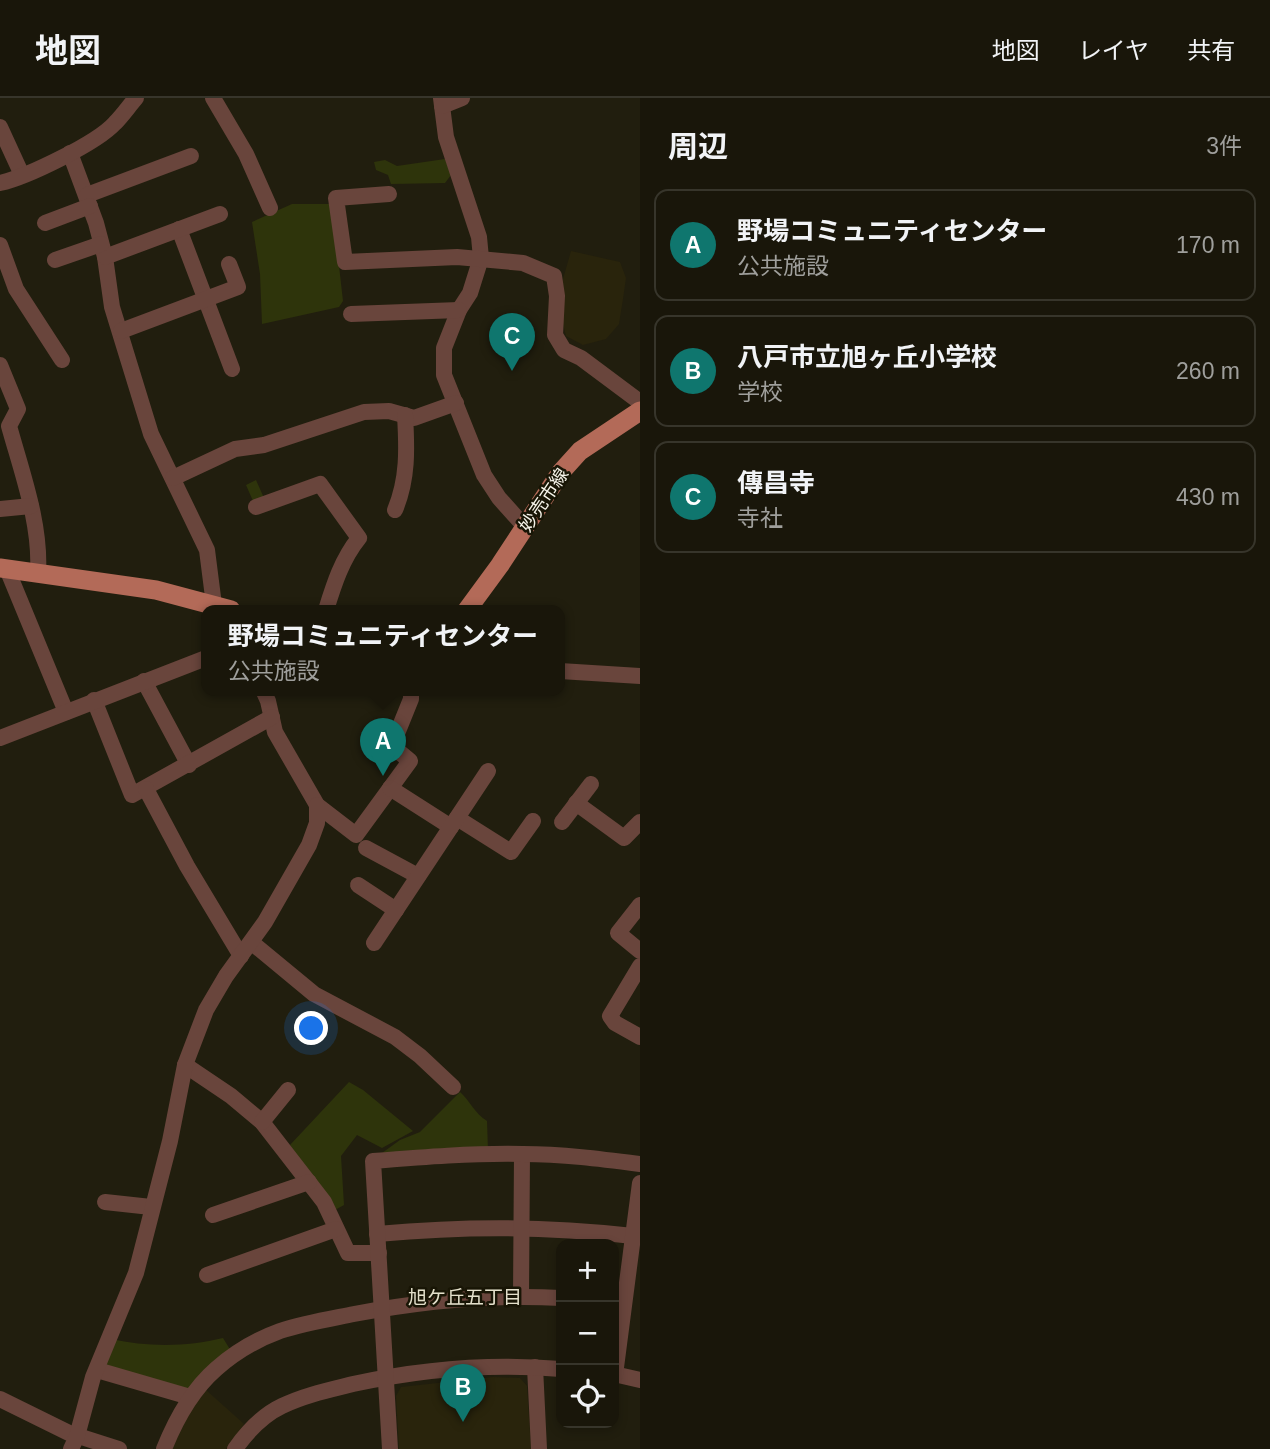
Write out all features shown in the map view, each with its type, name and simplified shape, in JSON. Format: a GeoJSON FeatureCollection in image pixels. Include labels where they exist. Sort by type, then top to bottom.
{"type":"FeatureCollection","features":[{"type":"Feature","properties":{"kind":"main road","name":"妙売市線"},"geometry":{"type":"LineString","coordinates":[[471,605],[561,472],[580,451],[640,411]]}},
{"type":"Feature","properties":{"kind":"main road"},"geometry":{"type":"LineString","coordinates":[[3,568],[156,590],[215,605]]}},
{"type":"Feature","properties":{"kind":"street"},"geometry":{"type":"LineString","coordinates":[[0,183],[95,140],[115,124],[136,98]]}},
{"type":"Feature","properties":{"kind":"street"},"geometry":{"type":"LineString","coordinates":[[214,98],[246,154],[270,208]]}},
{"type":"Feature","properties":{"kind":"street"},"geometry":{"type":"LineString","coordinates":[[462,98],[441,102],[446,136],[479,237],[481,258],[470,293],[459,310],[444,348],[444,375],[484,475],[499,498],[525,527]]}},
{"type":"Feature","properties":{"kind":"street"},"geometry":{"type":"LineString","coordinates":[[0,127],[22,175]]}},
{"type":"Feature","properties":{"kind":"street"},"geometry":{"type":"LineString","coordinates":[[70,153],[89,200],[103,251],[112,307],[151,434],[207,550],[222,605]]}},
{"type":"Feature","properties":{"kind":"street"},"geometry":{"type":"LineString","coordinates":[[45,223],[89,200],[191,156]]}},
{"type":"Feature","properties":{"kind":"street"},"geometry":{"type":"LineString","coordinates":[[388,194],[336,198],[345,262],[481,258],[523,263],[554,276],[557,296],[555,335],[564,350],[581,358],[640,402]]}},
{"type":"Feature","properties":{"kind":"street"},"geometry":{"type":"LineString","coordinates":[[55,260],[103,251],[179,229],[219,214]]}},
{"type":"Feature","properties":{"kind":"street"},"geometry":{"type":"LineString","coordinates":[[179,229],[232,369]]}},
{"type":"Feature","properties":{"kind":"street"},"geometry":{"type":"LineString","coordinates":[[0,245],[16,289],[62,360]]}},
{"type":"Feature","properties":{"kind":"street"},"geometry":{"type":"LineString","coordinates":[[121,331],[238,287],[229,264]]}},
{"type":"Feature","properties":{"kind":"street"},"geometry":{"type":"LineString","coordinates":[[351,314],[459,310]]}},
{"type":"Feature","properties":{"kind":"street"},"geometry":{"type":"LineString","coordinates":[[0,365],[18,409],[9,426],[31,506],[39,557],[38,573]]}},
{"type":"Feature","properties":{"kind":"street"},"geometry":{"type":"LineString","coordinates":[[173,478],[235,449],[264,445],[363,412],[389,411],[414,418],[456,402]]}},
{"type":"Feature","properties":{"kind":"street"},"geometry":{"type":"LineString","coordinates":[[395,510],[408,465],[405,415]]}},
{"type":"Feature","properties":{"kind":"street"},"geometry":{"type":"LineString","coordinates":[[256,507],[320,484],[359,538],[349,550],[328,605]]}},
{"type":"Feature","properties":{"kind":"street"},"geometry":{"type":"LineString","coordinates":[[0,509],[31,506]]}},
{"type":"Feature","properties":{"kind":"street"},"geometry":{"type":"LineString","coordinates":[[3,568],[66,712]]}},
{"type":"Feature","properties":{"kind":"street"},"geometry":{"type":"LineString","coordinates":[[0,738],[201,660]]}},
{"type":"Feature","properties":{"kind":"street"},"geometry":{"type":"LineString","coordinates":[[565,671],[640,676]]}},
{"type":"Feature","properties":{"kind":"street"},"geometry":{"type":"LineString","coordinates":[[144,681],[189,765]]}},
{"type":"Feature","properties":{"kind":"street"},"geometry":{"type":"LineString","coordinates":[[266,696],[275,732],[317,805],[356,835],[410,761],[392,746],[411,696]]}},
{"type":"Feature","properties":{"kind":"street"},"geometry":{"type":"LineString","coordinates":[[94,700],[132,795],[272,718]]}},
{"type":"Feature","properties":{"kind":"street"},"geometry":{"type":"LineString","coordinates":[[374,943],[488,771]]}},
{"type":"Feature","properties":{"kind":"street"},"geometry":{"type":"LineString","coordinates":[[562,822],[591,784]]}},
{"type":"Feature","properties":{"kind":"street"},"geometry":{"type":"LineString","coordinates":[[390,788],[511,852],[533,821]]}},
{"type":"Feature","properties":{"kind":"street"},"geometry":{"type":"LineString","coordinates":[[146,789],[187,866],[241,956]]}},
{"type":"Feature","properties":{"kind":"street"},"geometry":{"type":"LineString","coordinates":[[576,803],[624,838],[640,822]]}},
{"type":"Feature","properties":{"kind":"street"},"geometry":{"type":"LineString","coordinates":[[74,1442],[110,1334],[136,1273],[170,1141],[185,1065],[206,1010],[251,942],[309,845],[317,823],[317,805]]}},
{"type":"Feature","properties":{"kind":"street"},"geometry":{"type":"LineString","coordinates":[[366,848],[418,876]]}},
{"type":"Feature","properties":{"kind":"street"},"geometry":{"type":"LineString","coordinates":[[358,885],[396,910]]}},
{"type":"Feature","properties":{"kind":"street"},"geometry":{"type":"LineString","coordinates":[[640,905],[618,933],[640,951]]}},
{"type":"Feature","properties":{"kind":"street"},"geometry":{"type":"LineString","coordinates":[[251,942],[314,993],[395,1037],[453,1087]]}},
{"type":"Feature","properties":{"kind":"street"},"geometry":{"type":"LineString","coordinates":[[638,1034],[615,1023],[610,1016],[640,966]]}},
{"type":"Feature","properties":{"kind":"street"},"geometry":{"type":"LineString","coordinates":[[185,1065],[262,1122],[324,1202],[348,1253],[379,1253]]}},
{"type":"Feature","properties":{"kind":"street"},"geometry":{"type":"LineString","coordinates":[[262,1122],[288,1090]]}},
{"type":"Feature","properties":{"kind":"street"},"geometry":{"type":"LineString","coordinates":[[521,1296],[523,1154]]}},
{"type":"Feature","properties":{"kind":"street"},"geometry":{"type":"LineString","coordinates":[[390,1449],[373,1161],[452,1155],[523,1154],[579,1156],[640,1164]]}},
{"type":"Feature","properties":{"kind":"street"},"geometry":{"type":"LineString","coordinates":[[213,1215],[309,1182]]}},
{"type":"Feature","properties":{"kind":"street"},"geometry":{"type":"LineString","coordinates":[[617,1365],[640,1183]]}},
{"type":"Feature","properties":{"kind":"street"},"geometry":{"type":"LineString","coordinates":[[105,1202],[151,1207]]}},
{"type":"Feature","properties":{"kind":"street"},"geometry":{"type":"LineString","coordinates":[[377,1234],[445,1228],[522,1227],[634,1236]]}},
{"type":"Feature","properties":{"kind":"street"},"geometry":{"type":"LineString","coordinates":[[207,1275],[336,1229]]}},
{"type":"Feature","properties":{"kind":"street"},"geometry":{"type":"LineString","coordinates":[[164,1449],[190,1397],[216,1369],[248,1346],[280,1331],[382,1309],[465,1297],[556,1298]]}},
{"type":"Feature","properties":{"kind":"street"},"geometry":{"type":"LineString","coordinates":[[535,1367],[539,1449]]}},
{"type":"Feature","properties":{"kind":"street"},"geometry":{"type":"LineString","coordinates":[[235,1449],[259,1422],[279,1407],[308,1395],[386,1378],[464,1368],[556,1369]]}},
{"type":"Feature","properties":{"kind":"street"},"geometry":{"type":"LineString","coordinates":[[97,1370],[190,1397]]}},
{"type":"Feature","properties":{"kind":"street"},"geometry":{"type":"LineString","coordinates":[[619,1376],[640,1380]]}},
{"type":"Feature","properties":{"kind":"street"},"geometry":{"type":"LineString","coordinates":[[0,1399],[74,1442],[108,1447]]}},
{"type":"Feature","properties":{"kind":"shaded area"},"geometry":{"type":"Polygon","coordinates":[[[571,251],[620,262],[626,278],[619,324],[606,339],[583,345],[566,336],[561,316],[561,286],[571,251]]]}},
{"type":"Feature","properties":{"kind":"shaded area"},"geometry":{"type":"Polygon","coordinates":[[[493,1377],[520,1378],[527,1386],[531,1449],[399,1449],[396,1396],[401,1387],[493,1377]]]}},
{"type":"Feature","properties":{"kind":"shaded area"},"geometry":{"type":"Polygon","coordinates":[[[206,1390],[244,1424],[226,1449],[172,1449],[192,1408],[206,1390]]]}},
{"type":"Feature","properties":{"kind":"green space"},"geometry":{"type":"Polygon","coordinates":[[[445,159],[451,175],[445,183],[391,184],[388,175],[376,170],[374,162],[385,160],[397,166],[445,159]]]}},
{"type":"Feature","properties":{"kind":"green space"},"geometry":{"type":"Polygon","coordinates":[[[292,204],[332,204],[343,301],[339,307],[262,324],[260,274],[252,222],[292,204]]]}},
{"type":"Feature","properties":{"kind":"green space"},"geometry":{"type":"Polygon","coordinates":[[[256,480],[264,498],[253,501],[246,485],[256,480]]]}},
{"type":"Feature","properties":{"kind":"green space"},"geometry":{"type":"Polygon","coordinates":[[[349,1082],[363,1090],[413,1131],[382,1148],[357,1135],[341,1156],[344,1205],[333,1211],[290,1145],[349,1082]]]}},
{"type":"Feature","properties":{"kind":"green space"},"geometry":{"type":"Polygon","coordinates":[[[460,1092],[487,1121],[488,1150],[382,1153],[400,1140],[420,1132],[460,1092]]]}},
{"type":"Feature","properties":{"kind":"green space"},"geometry":{"type":"Polygon","coordinates":[[[223,1338],[231,1351],[195,1386],[185,1390],[101,1367],[111,1339],[167,1345],[223,1338]]]}},
{"type":"Feature","properties":{"kind":"place","name":"傳昌寺"},"geometry":{"type":"Point","coordinates":[512,371]}},
{"type":"Feature","properties":{"kind":"place","name":"野場コミュニティセンター"},"geometry":{"type":"Point","coordinates":[383,776]}},
{"type":"Feature","properties":{"kind":"place","name":"八戸市立旭ヶ丘小学校"},"geometry":{"type":"Point","coordinates":[463,1422]}},
{"type":"Feature","properties":{"kind":"district","name":"旭ケ丘五丁目"},"geometry":{"type":"Point","coordinates":[465,1297]}}]}
